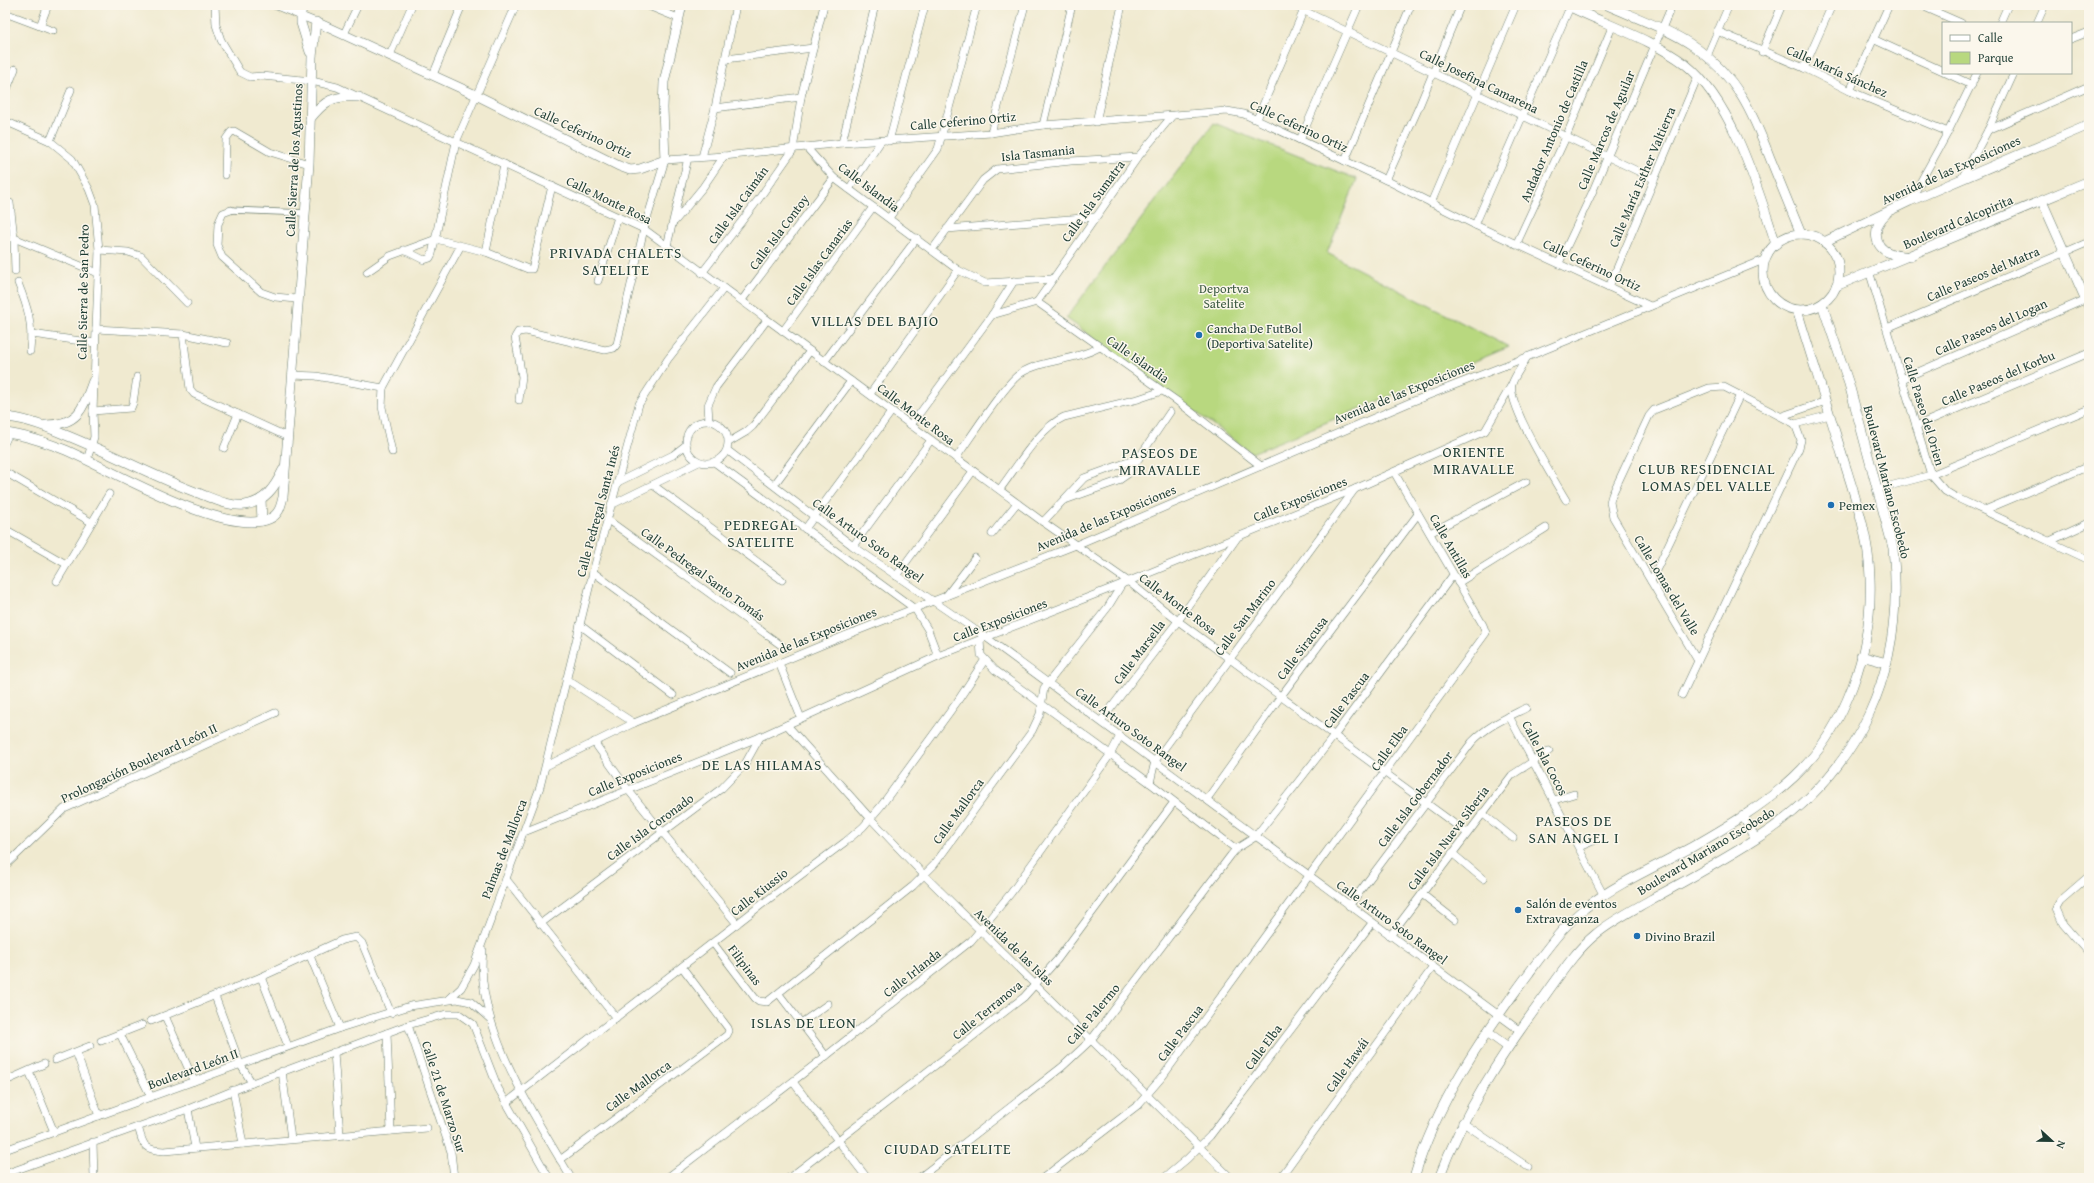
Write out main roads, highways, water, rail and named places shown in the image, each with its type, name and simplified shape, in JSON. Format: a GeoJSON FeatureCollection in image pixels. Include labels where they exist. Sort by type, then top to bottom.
{"type":"FeatureCollection","features":[{"type":"Feature","properties":{"kind":"place","name":"Cancha De FutBol (Deportiva Satelite)"},"geometry":{"type":"Point","coordinates":[1199,335]}},
{"type":"Feature","properties":{"kind":"place","name":"Pemex"},"geometry":{"type":"Point","coordinates":[1831,505]}},
{"type":"Feature","properties":{"kind":"place","name":"Salón de eventos Extravaganza"},"geometry":{"type":"Point","coordinates":[1518,910]}},
{"type":"Feature","properties":{"kind":"place","name":"Divino Brazil"},"geometry":{"type":"Point","coordinates":[1637,936]}},
{"type":"Feature","properties":{"kind":"district","name":"PRIVADA CHALETS SATELITE"},"geometry":{"type":"Point","coordinates":[616,260]}},
{"type":"Feature","properties":{"kind":"district","name":"VILLAS DEL BAJIO"},"geometry":{"type":"Point","coordinates":[875,320]}},
{"type":"Feature","properties":{"kind":"district","name":"PASEOS DE MIRAVALLE"},"geometry":{"type":"Point","coordinates":[1160,460]}},
{"type":"Feature","properties":{"kind":"district","name":"ORIENTE MIRAVALLE"},"geometry":{"type":"Point","coordinates":[1474,460]}},
{"type":"Feature","properties":{"kind":"district","name":"CLUB RESIDENCIAL LOMAS DEL VALLE"},"geometry":{"type":"Point","coordinates":[1707,476]}},
{"type":"Feature","properties":{"kind":"district","name":"PEDREGAL SATELITE"},"geometry":{"type":"Point","coordinates":[761,532]}},
{"type":"Feature","properties":{"kind":"district","name":"DE LAS HILAMAS"},"geometry":{"type":"Point","coordinates":[762,764]}},
{"type":"Feature","properties":{"kind":"district","name":"PASEOS DE SAN ANGEL I"},"geometry":{"type":"Point","coordinates":[1574,828]}},
{"type":"Feature","properties":{"kind":"district","name":"ISLAS DE LEON"},"geometry":{"type":"Point","coordinates":[804,1022]}},
{"type":"Feature","properties":{"kind":"district","name":"CIUDAD SATELITE"},"geometry":{"type":"Point","coordinates":[948,1148]}},
{"type":"Feature","properties":{"kind":"park label","name":"Deportva Satelite"},"geometry":{"type":"Point","coordinates":[1224,296]}}]}
